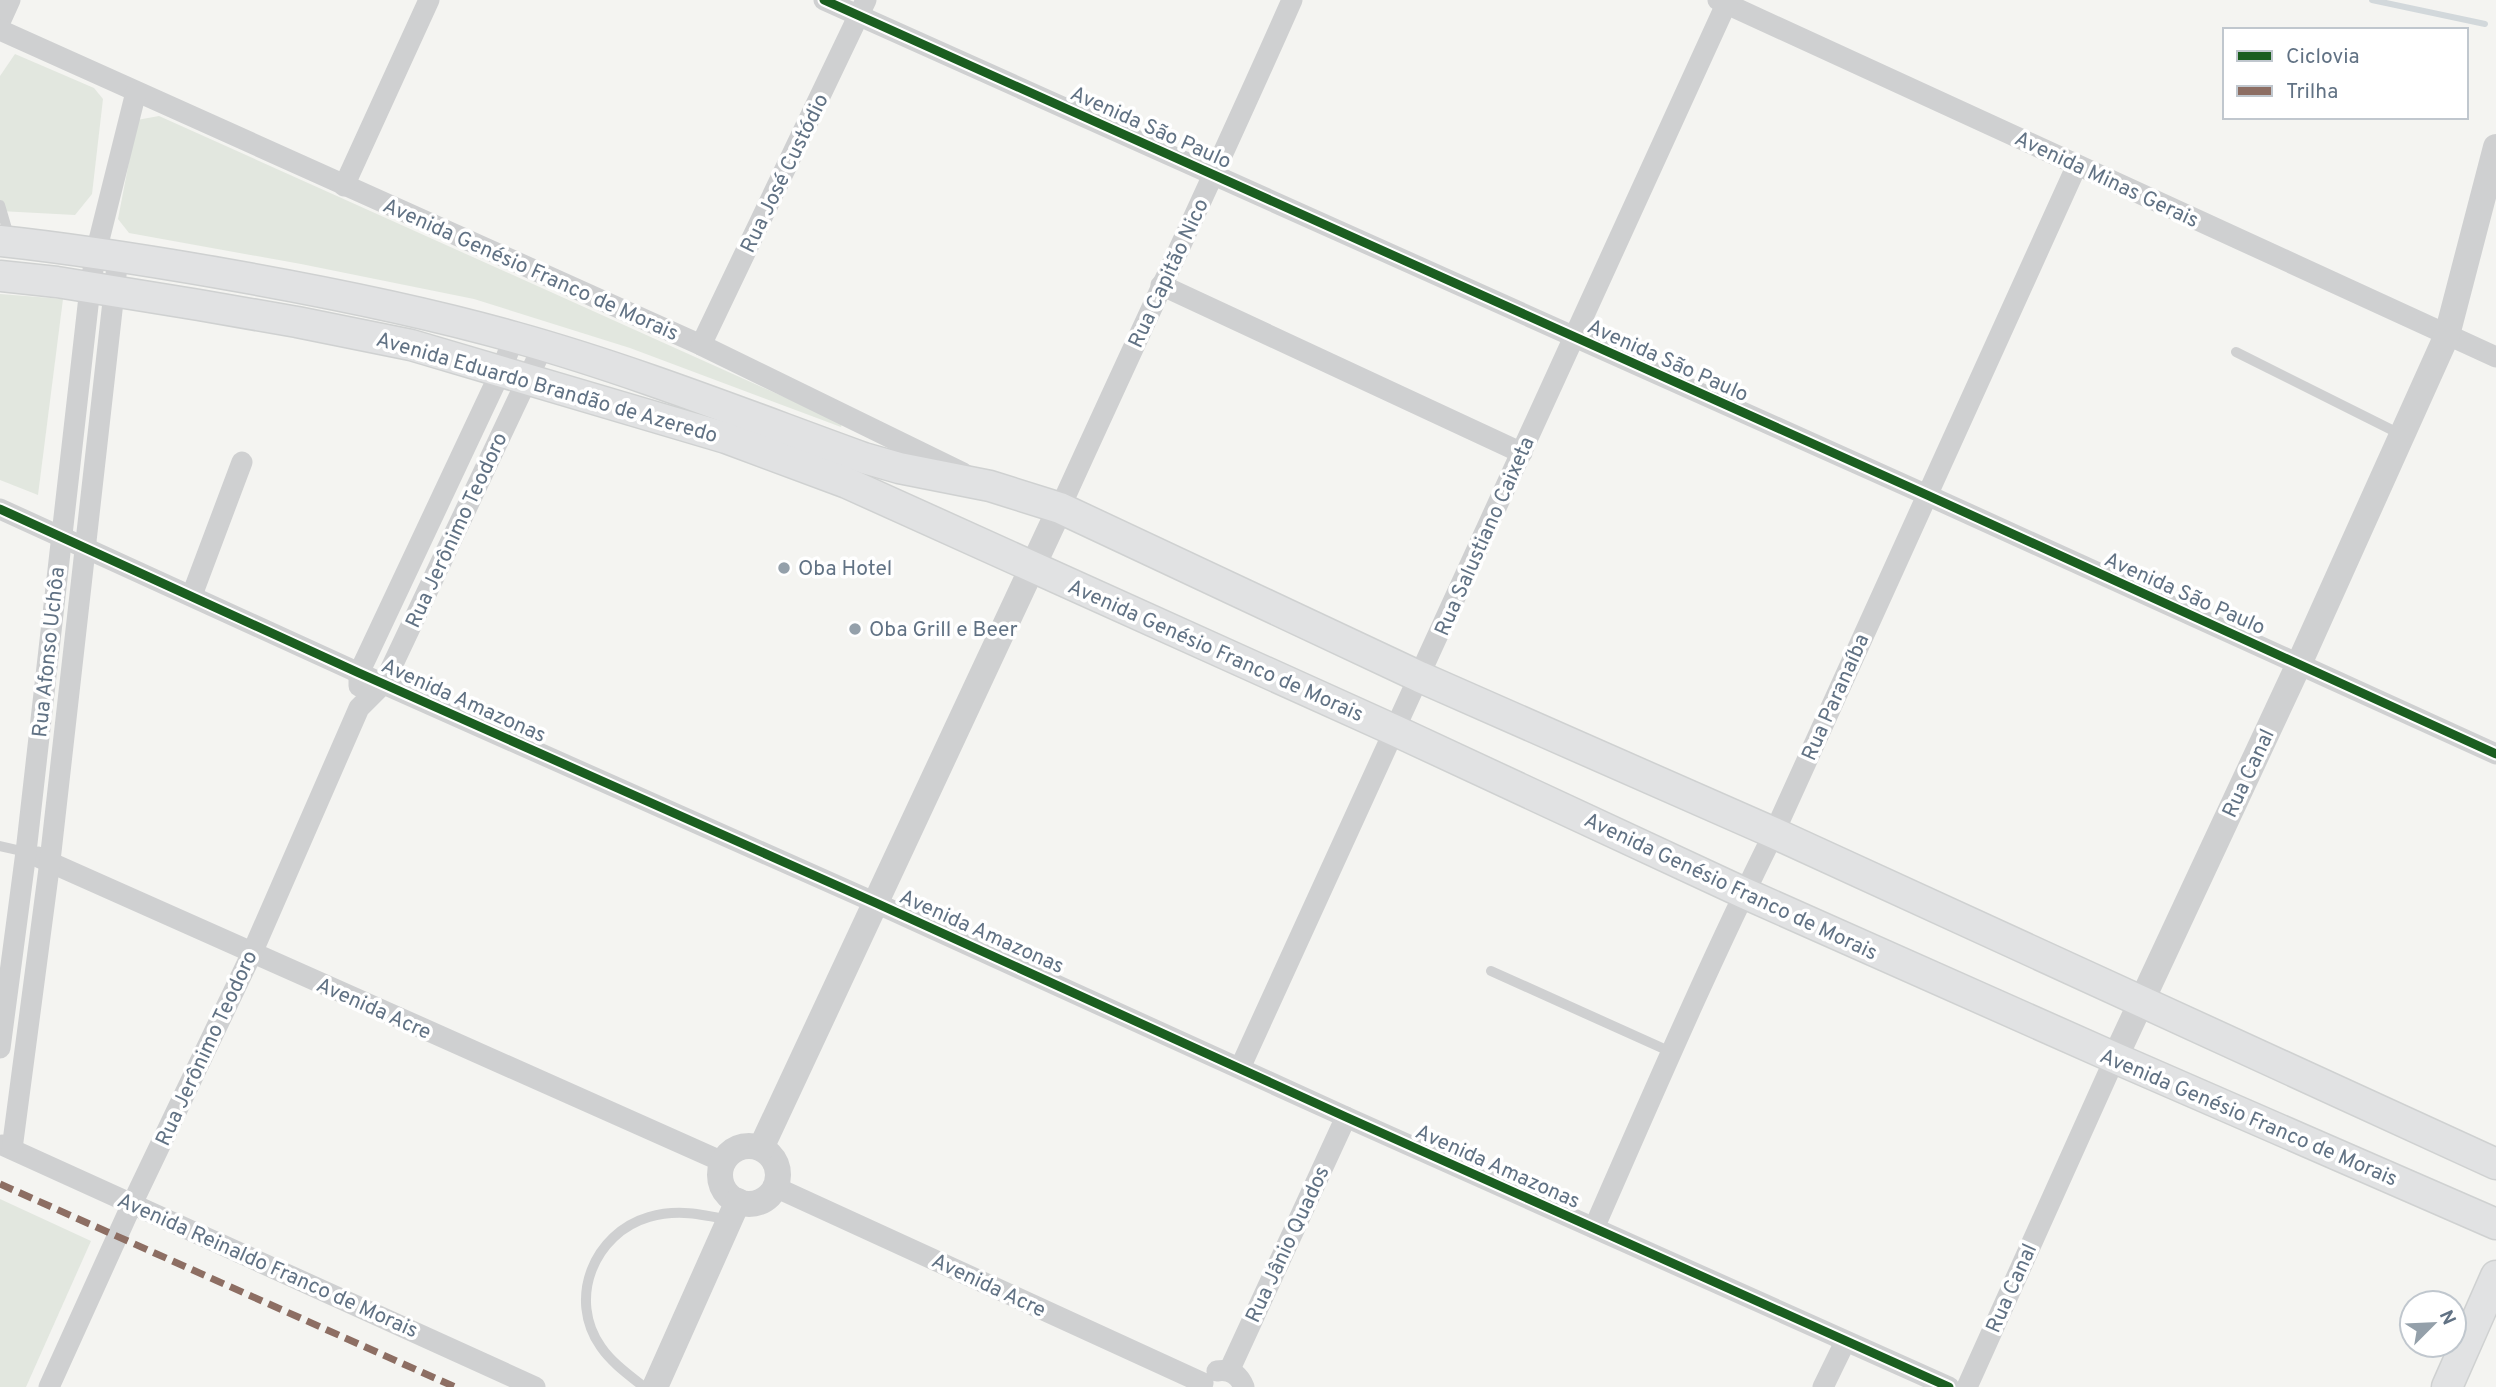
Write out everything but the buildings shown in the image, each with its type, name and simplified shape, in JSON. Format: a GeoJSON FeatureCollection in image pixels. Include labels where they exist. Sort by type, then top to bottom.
{"type":"FeatureCollection","features":[{"type":"Feature","properties":{"kind":"main road","name":"Avenida Eduardo Brandão de Azeredo"},"geometry":{"type":"LineString","coordinates":[[6,241],[299,287],[422,314],[594,361],[864,458],[899,468],[990,486]]}},
{"type":"Feature","properties":{"kind":"main road","name":"Avenida Eduardo Brandão de Azeredo"},"geometry":{"type":"LineString","coordinates":[[0,276],[102,289],[348,332],[434,351],[726,438],[779,457],[847,483],[1031,568]]}},
{"type":"Feature","properties":{"kind":"main road","name":"Avenida Genésio Franco de Morais"},"geometry":{"type":"LineString","coordinates":[[990,486],[1060,508],[1420,677],[1774,833],[2496,1164]]}},
{"type":"Feature","properties":{"kind":"main road","name":"Avenida Genésio Franco de Morais"},"geometry":{"type":"LineString","coordinates":[[1031,568],[1396,732],[1744,893],[2496,1224]]}},
{"type":"Feature","properties":{"kind":"main road"},"geometry":{"type":"LineString","coordinates":[[2447,1387],[2496,1276]]}},
{"type":"Feature","properties":{"kind":"street"},"geometry":{"type":"LineString","coordinates":[[0,22],[10,0]]}},
{"type":"Feature","properties":{"kind":"street"},"geometry":{"type":"LineString","coordinates":[[344,186],[429,0]]}},
{"type":"Feature","properties":{"kind":"street","name":"Avenida São Paulo"},"geometry":{"type":"LineString","coordinates":[[824,0],[863,8],[1215,175],[2496,754]]}},
{"type":"Feature","properties":{"kind":"street","name":"Rua Capitão Nico"},"geometry":{"type":"LineString","coordinates":[[1060,508],[1161,285],[1215,175],[1292,0]]}},
{"type":"Feature","properties":{"kind":"street","name":"Avenida Minas Gerais"},"geometry":{"type":"LineString","coordinates":[[1724,1],[2496,357]]}},
{"type":"Feature","properties":{"kind":"street","name":"Rua Salustiano Caixeta"},"geometry":{"type":"LineString","coordinates":[[1240,1068],[1396,732],[1724,1]]}},
{"type":"Feature","properties":{"kind":"street","name":"Rua José Custódio"},"geometry":{"type":"LineString","coordinates":[[701,345],[863,8]]}},
{"type":"Feature","properties":{"kind":"street","name":"Avenida Genésio Franco de Morais"},"geometry":{"type":"LineString","coordinates":[[0,30],[701,345],[990,486]]}},
{"type":"Feature","properties":{"kind":"street","name":"Rua Afonso Uchôa"},"geometry":{"type":"LineString","coordinates":[[0,1048],[26,852],[61,537],[136,92]]}},
{"type":"Feature","properties":{"kind":"street","name":"Rua Canal"},"geometry":{"type":"LineString","coordinates":[[1967,1387],[2115,1058],[2299,664],[2448,335],[2496,146]]}},
{"type":"Feature","properties":{"kind":"street","name":"Rua Paranaíba"},"geometry":{"type":"LineString","coordinates":[[1594,1228],[1671,1052],[1774,833],[2077,165]]}},
{"type":"Feature","properties":{"kind":"street"},"geometry":{"type":"LineString","coordinates":[[1161,285],[1522,453]]}},
{"type":"Feature","properties":{"kind":"street","name":"Rua Afonso Uchôa"},"geometry":{"type":"LineString","coordinates":[[6,1147],[50,861],[85,547],[102,289]]}},
{"type":"Feature","properties":{"kind":"street","name":"Rua Jerônimo Teodoro"},"geometry":{"type":"LineString","coordinates":[[49,1387],[132,1204],[252,953],[359,708],[384,683],[514,375],[514,337]]}},
{"type":"Feature","properties":{"kind":"street","name":"Rua Jerônimo Teodoro"},"geometry":{"type":"LineString","coordinates":[[359,708],[359,673],[514,375],[543,346]]}},
{"type":"Feature","properties":{"kind":"street"},"geometry":{"type":"LineString","coordinates":[[192,595],[243,462]]}},
{"type":"Feature","properties":{"kind":"street"},"geometry":{"type":"LineString","coordinates":[[761,1148],[1060,508]]}},
{"type":"Feature","properties":{"kind":"street","name":"Avenida Amazonas"},"geometry":{"type":"LineString","coordinates":[[0,509],[1949,1387]]}},
{"type":"Feature","properties":{"kind":"street","name":"Avenida Acre"},"geometry":{"type":"LineString","coordinates":[[26,852],[723,1162]]}},
{"type":"Feature","properties":{"kind":"street","name":"Rua Jânio Quados"},"geometry":{"type":"LineString","coordinates":[[1229,1371],[1346,1117]]}},
{"type":"Feature","properties":{"kind":"street","name":"Avenida Reinaldo Franco de Morais"},"geometry":{"type":"LineString","coordinates":[[6,1147],[535,1387]]}},
{"type":"Feature","properties":{"kind":"street"},"geometry":{"type":"LineString","coordinates":[[656,1387],[734,1211],[747,1203],[764,1200],[775,1187],[778,1169],[775,1161],[761,1148],[739,1147],[723,1162],[720,1174],[722,1185],[729,1195],[734,1211]]}},
{"type":"Feature","properties":{"kind":"street","name":"Avenida Acre"},"geometry":{"type":"LineString","coordinates":[[775,1187],[1203,1385]]}},
{"type":"Feature","properties":{"kind":"street"},"geometry":{"type":"LineString","coordinates":[[1823,1387],[1845,1342]]}},
{"type":"Feature","properties":{"kind":"street"},"geometry":{"type":"LineString","coordinates":[[1203,1385],[1214,1372],[1229,1371],[1241,1379],[1244,1387]]}},
{"type":"Feature","properties":{"kind":"lane"},"geometry":{"type":"LineString","coordinates":[[0,205],[6,241]]}},
{"type":"Feature","properties":{"kind":"lane"},"geometry":{"type":"LineString","coordinates":[[2236,352],[2402,435]]}},
{"type":"Feature","properties":{"kind":"lane"},"geometry":{"type":"LineString","coordinates":[[0,846],[26,852]]}},
{"type":"Feature","properties":{"kind":"lane"},"geometry":{"type":"LineString","coordinates":[[1491,971],[1671,1052]]}},
{"type":"Feature","properties":{"kind":"lane"},"geometry":{"type":"LineString","coordinates":[[644,1387],[611,1359],[588,1323],[585,1293],[594,1266],[605,1247],[619,1233],[646,1218],[679,1212],[734,1211]]}},
{"type":"Feature","properties":{"kind":"shaded area"},"geometry":{"type":"Polygon","coordinates":[[[15,54],[94,88],[103,99],[92,194],[75,215],[0,211],[0,76],[15,54]]]}},
{"type":"Feature","properties":{"kind":"shaded area"},"geometry":{"type":"Polygon","coordinates":[[[159,116],[842,423],[841,427],[630,348],[474,299],[129,233],[118,219],[137,120],[159,116]]]}},
{"type":"Feature","properties":{"kind":"shaded area"},"geometry":{"type":"Polygon","coordinates":[[[0,294],[63,299],[38,495],[0,480],[0,294]]]}},
{"type":"Feature","properties":{"kind":"shaded area"},"geometry":{"type":"Polygon","coordinates":[[[0,1199],[91,1241],[26,1387],[0,1387],[0,1199]]]}},
{"type":"Feature","properties":{"kind":"waterway"},"geometry":{"type":"LineString","coordinates":[[2372,0],[2485,24]]}},
{"type":"Feature","properties":{"kind":"marked path"},"geometry":{"type":"LineString","coordinates":[[0,1184],[455,1387]]}},
{"type":"Feature","properties":{"kind":"cycle path"},"geometry":{"type":"LineString","coordinates":[[824,0],[1927,495],[2496,754]]}},
{"type":"Feature","properties":{"kind":"cycle path"},"geometry":{"type":"LineString","coordinates":[[0,509],[1949,1387]]}},
{"type":"Feature","properties":{"kind":"place","name":"Oba Hotel"},"geometry":{"type":"Point","coordinates":[784,568]}},
{"type":"Feature","properties":{"kind":"place","name":"Oba Grill e Beer"},"geometry":{"type":"Point","coordinates":[855,629]}}]}
